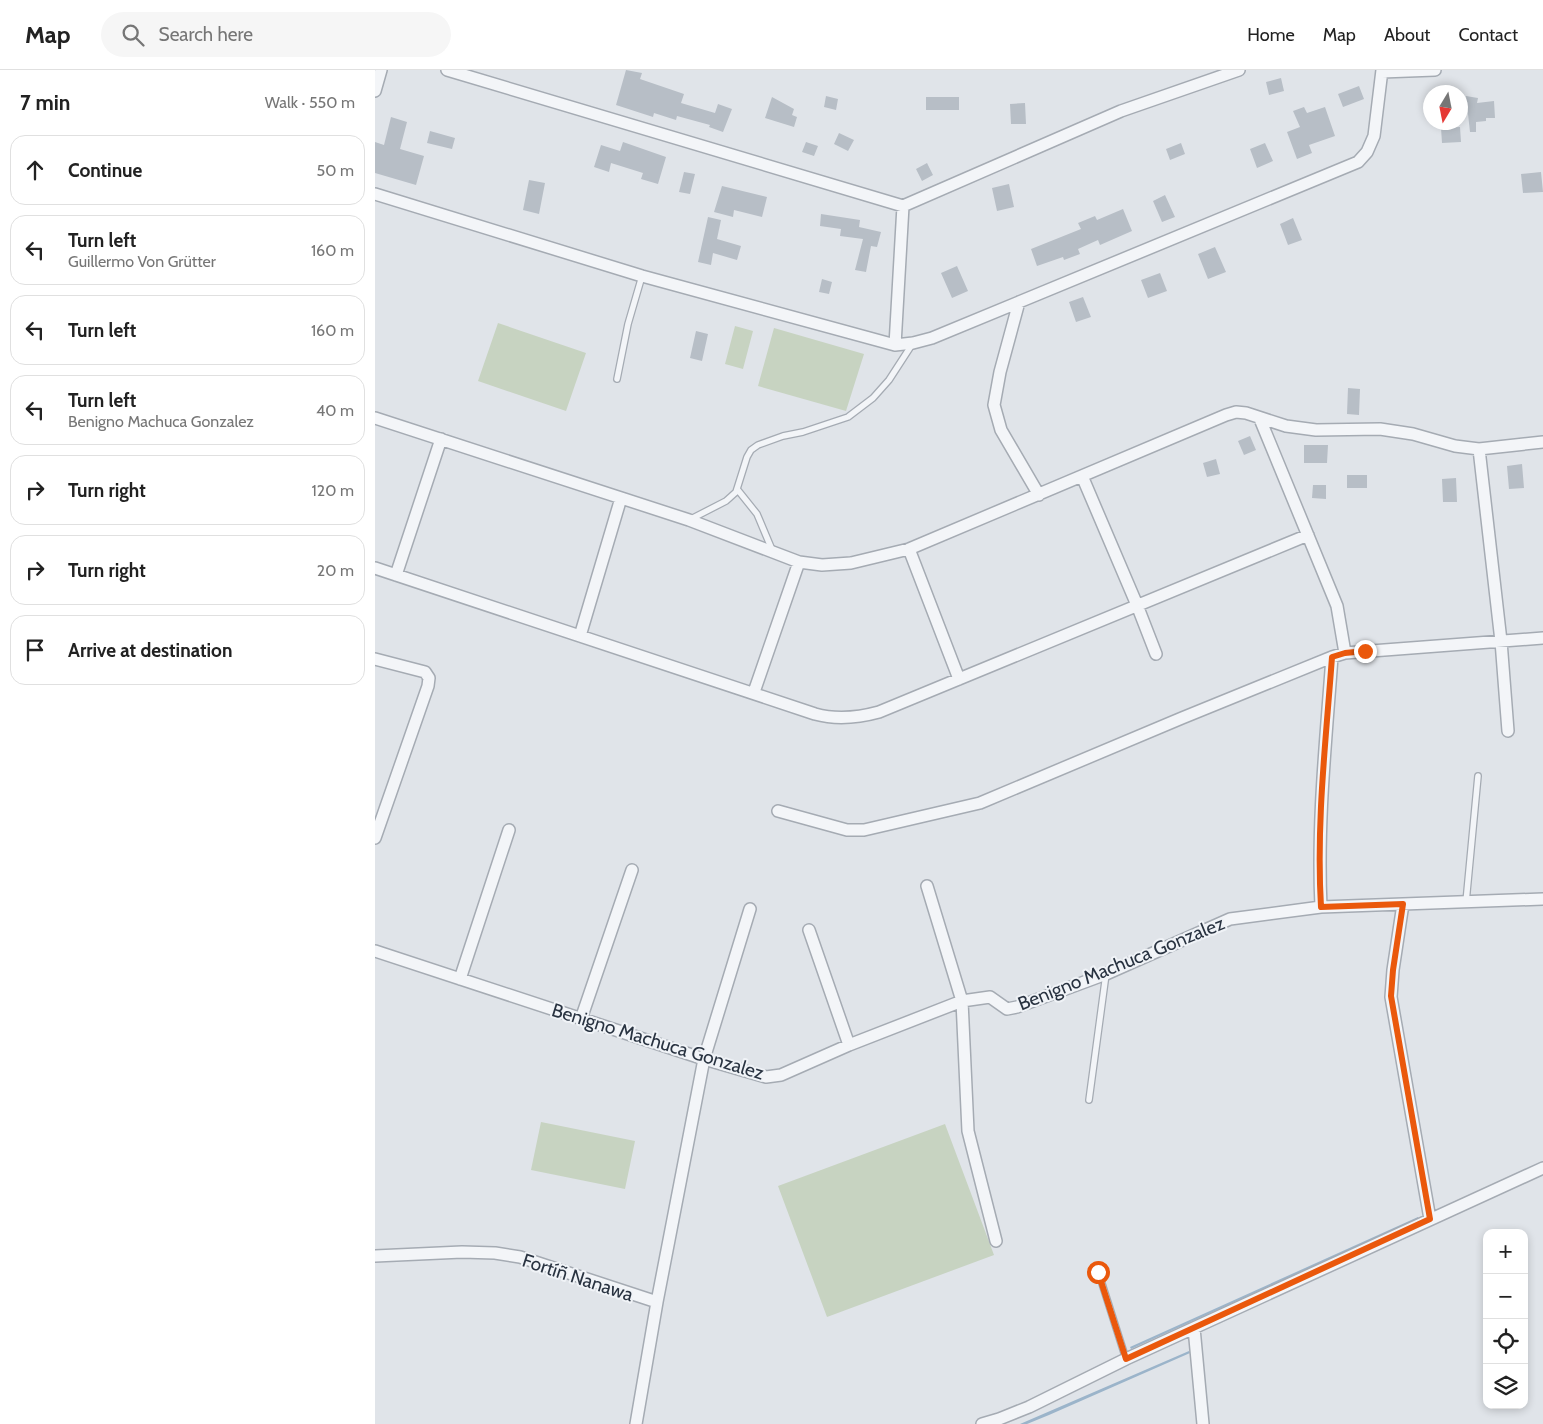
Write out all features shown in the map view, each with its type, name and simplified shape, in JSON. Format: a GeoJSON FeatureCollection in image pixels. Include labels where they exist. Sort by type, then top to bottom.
{"type":"FeatureCollection","features":[{"type":"Feature","properties":{"kind":"street"},"geometry":{"type":"LineString","coordinates":[[375,91],[381,70]]}},
{"type":"Feature","properties":{"kind":"street"},"geometry":{"type":"LineString","coordinates":[[447,70],[903,206],[1121,111],[1239,70]]}},
{"type":"Feature","properties":{"kind":"street"},"geometry":{"type":"LineString","coordinates":[[375,194],[642,276],[895,345],[913,343],[932,338],[1357,162],[1367,152],[1374,136],[1382,71],[1435,70]]}},
{"type":"Feature","properties":{"kind":"street"},"geometry":{"type":"LineString","coordinates":[[895,345],[903,206]]}},
{"type":"Feature","properties":{"kind":"street"},"geometry":{"type":"LineString","coordinates":[[1019,302],[1000,372],[994,405],[1001,430],[1039,495]]}},
{"type":"Feature","properties":{"kind":"street"},"geometry":{"type":"LineString","coordinates":[[375,418],[689,520],[799,562],[822,564],[851,563],[909,549],[1236,412],[1246,413],[1259,419],[1286,426],[1317,430],[1380,429],[1413,434],[1455,446],[1479,449],[1543,442]]}},
{"type":"Feature","properties":{"kind":"street"},"geometry":{"type":"LineString","coordinates":[[1259,419],[1337,606],[1345,653]]}},
{"type":"Feature","properties":{"kind":"street"},"geometry":{"type":"LineString","coordinates":[[396,575],[441,439]]}},
{"type":"Feature","properties":{"kind":"street"},"geometry":{"type":"LineString","coordinates":[[1479,449],[1501,641],[1508,732]]}},
{"type":"Feature","properties":{"kind":"street"},"geometry":{"type":"LineString","coordinates":[[1082,476],[1156,654]]}},
{"type":"Feature","properties":{"kind":"street"},"geometry":{"type":"LineString","coordinates":[[580,636],[621,498]]}},
{"type":"Feature","properties":{"kind":"street"},"geometry":{"type":"LineString","coordinates":[[375,568],[821,715],[843,718],[879,712],[1308,535]]}},
{"type":"Feature","properties":{"kind":"street"},"geometry":{"type":"LineString","coordinates":[[909,549],[959,679]]}},
{"type":"Feature","properties":{"kind":"street"},"geometry":{"type":"LineString","coordinates":[[754,692],[799,562]]}},
{"type":"Feature","properties":{"kind":"street"},"geometry":{"type":"LineString","coordinates":[[778,811],[847,830],[864,830],[980,803],[1182,718],[1345,653],[1543,638]]}},
{"type":"Feature","properties":{"kind":"street"},"geometry":{"type":"LineString","coordinates":[[1321,907],[1320,830],[1332,657]]}},
{"type":"Feature","properties":{"kind":"street"},"geometry":{"type":"LineString","coordinates":[[375,659],[425,672],[429,678],[428,686],[375,838]]}},
{"type":"Feature","properties":{"kind":"street"},"geometry":{"type":"LineString","coordinates":[[460,979],[509,830]]}},
{"type":"Feature","properties":{"kind":"street"},"geometry":{"type":"LineString","coordinates":[[581,1019],[632,870]]}},
{"type":"Feature","properties":{"kind":"street"},"geometry":{"type":"LineString","coordinates":[[927,886],[962,1001],[968,1132],[996,1241]]}},
{"type":"Feature","properties":{"kind":"street","name":"Benigno Machuca Gonzalez"},"geometry":{"type":"LineString","coordinates":[[375,951],[704,1059],[766,1077],[781,1075],[849,1045],[962,1001],[989,997],[1004,1007],[1012,1008],[1105,974],[1230,918],[1321,907],[1543,899]]}},
{"type":"Feature","properties":{"kind":"street"},"geometry":{"type":"LineString","coordinates":[[1403,904],[1391,996],[1430,1219]]}},
{"type":"Feature","properties":{"kind":"street"},"geometry":{"type":"LineString","coordinates":[[657,1302],[704,1059],[750,909]]}},
{"type":"Feature","properties":{"kind":"street"},"geometry":{"type":"LineString","coordinates":[[809,930],[849,1045]]}},
{"type":"Feature","properties":{"kind":"street"},"geometry":{"type":"LineString","coordinates":[[983,1424],[1029,1407],[1126,1359],[1543,1168]]}},
{"type":"Feature","properties":{"kind":"street","name":"Fortíñ Nanawa"},"geometry":{"type":"LineString","coordinates":[[375,1256],[462,1252],[495,1253],[519,1258],[657,1302],[636,1424]]}},
{"type":"Feature","properties":{"kind":"street"},"geometry":{"type":"LineString","coordinates":[[1194,1328],[1203,1424]]}},
{"type":"Feature","properties":{"kind":"lane"},"geometry":{"type":"LineString","coordinates":[[617,379],[627,324],[642,276]]}},
{"type":"Feature","properties":{"kind":"lane"},"geometry":{"type":"LineString","coordinates":[[689,520],[726,501],[736,492],[747,457],[751,450],[758,445],[848,417],[873,398],[889,380],[913,343]]}},
{"type":"Feature","properties":{"kind":"lane"},"geometry":{"type":"LineString","coordinates":[[737,489],[757,514],[773,552]]}},
{"type":"Feature","properties":{"kind":"lane"},"geometry":{"type":"LineString","coordinates":[[1466,902],[1478,776]]}},
{"type":"Feature","properties":{"kind":"lane"},"geometry":{"type":"LineString","coordinates":[[1089,1100],[1105,974]]}},
{"type":"Feature","properties":{"kind":"lane"},"geometry":{"type":"LineString","coordinates":[[1098,1272],[1126,1359]]}},
{"type":"Feature","properties":{"kind":"green space"},"geometry":{"type":"Polygon","coordinates":[[[498,323],[586,353],[566,411],[478,381],[498,323]]]}},
{"type":"Feature","properties":{"kind":"green space"},"geometry":{"type":"Polygon","coordinates":[[[735,326],[753,331],[743,369],[725,364],[735,326]]]}},
{"type":"Feature","properties":{"kind":"green space"},"geometry":{"type":"Polygon","coordinates":[[[774,328],[864,354],[846,411],[758,386],[774,328]]]}},
{"type":"Feature","properties":{"kind":"green space"},"geometry":{"type":"Polygon","coordinates":[[[541,1122],[635,1141],[625,1189],[531,1170],[541,1122]]]}},
{"type":"Feature","properties":{"kind":"green space"},"geometry":{"type":"Polygon","coordinates":[[[945,1124],[994,1255],[827,1317],[778,1186],[945,1124]]]}},
{"type":"Feature","properties":{"kind":"water"},"geometry":{"type":"Polygon","coordinates":[[[1418,1217],[1418,1219],[1131,1349],[1130,1347],[1418,1217]]]}},
{"type":"Feature","properties":{"kind":"water"},"geometry":{"type":"Polygon","coordinates":[[[1189,1351],[1190,1353],[1049,1415],[1027,1424],[1020,1424],[1189,1351]]]}},
{"type":"Feature","properties":{"kind":"building"},"geometry":{"type":"Polygon","coordinates":[[[626,70],[642,73],[640,79],[684,94],[681,103],[715,113],[718,104],[732,109],[723,132],[709,127],[710,125],[677,116],[676,120],[654,113],[653,117],[616,105],[626,70]]]}},
{"type":"Feature","properties":{"kind":"building"},"geometry":{"type":"Polygon","coordinates":[[[1281,78],[1284,91],[1269,95],[1266,82],[1281,78]]]}},
{"type":"Feature","properties":{"kind":"building"},"geometry":{"type":"Polygon","coordinates":[[[1359,86],[1364,99],[1343,107],[1338,94],[1359,86]]]}},
{"type":"Feature","properties":{"kind":"building"},"geometry":{"type":"Polygon","coordinates":[[[826,96],[838,99],[836,110],[824,107],[826,96]]]}},
{"type":"Feature","properties":{"kind":"building"},"geometry":{"type":"Polygon","coordinates":[[[1468,96],[1478,98],[1477,103],[1494,101],[1495,118],[1486,118],[1486,121],[1476,122],[1476,132],[1470,132],[1468,96]]]}},
{"type":"Feature","properties":{"kind":"building"},"geometry":{"type":"Polygon","coordinates":[[[772,97],[794,109],[792,115],[797,117],[794,127],[765,118],[772,97]]]}},
{"type":"Feature","properties":{"kind":"building"},"geometry":{"type":"Polygon","coordinates":[[[926,97],[959,97],[959,110],[926,110],[926,97]]]}},
{"type":"Feature","properties":{"kind":"building"},"geometry":{"type":"Polygon","coordinates":[[[1025,103],[1026,124],[1011,124],[1010,104],[1025,103]]]}},
{"type":"Feature","properties":{"kind":"building"},"geometry":{"type":"Polygon","coordinates":[[[1304,107],[1307,113],[1325,107],[1335,136],[1309,145],[1312,153],[1297,159],[1287,132],[1300,127],[1293,111],[1304,107]]]}},
{"type":"Feature","properties":{"kind":"building"},"geometry":{"type":"Polygon","coordinates":[[[391,117],[407,122],[400,149],[424,156],[416,185],[375,173],[375,142],[384,145],[391,117]]]}},
{"type":"Feature","properties":{"kind":"building"},"geometry":{"type":"Polygon","coordinates":[[[1441,130],[1460,130],[1461,142],[1442,143],[1441,130]]]}},
{"type":"Feature","properties":{"kind":"building"},"geometry":{"type":"Polygon","coordinates":[[[430,131],[455,138],[452,149],[427,143],[430,131]]]}},
{"type":"Feature","properties":{"kind":"building"},"geometry":{"type":"Polygon","coordinates":[[[839,133],[854,140],[848,151],[834,144],[839,133]]]}},
{"type":"Feature","properties":{"kind":"building"},"geometry":{"type":"Polygon","coordinates":[[[623,142],[666,157],[658,184],[641,179],[643,173],[611,163],[609,172],[594,167],[601,145],[620,151],[623,142]]]}},
{"type":"Feature","properties":{"kind":"building"},"geometry":{"type":"Polygon","coordinates":[[[806,142],[818,146],[814,156],[802,152],[806,142]]]}},
{"type":"Feature","properties":{"kind":"building"},"geometry":{"type":"Polygon","coordinates":[[[1181,143],[1185,154],[1170,160],[1166,149],[1181,143]]]}},
{"type":"Feature","properties":{"kind":"building"},"geometry":{"type":"Polygon","coordinates":[[[1265,143],[1273,161],[1257,168],[1250,149],[1265,143]]]}},
{"type":"Feature","properties":{"kind":"building"},"geometry":{"type":"Polygon","coordinates":[[[927,163],[933,175],[922,181],[916,169],[927,163]]]}},
{"type":"Feature","properties":{"kind":"building"},"geometry":{"type":"Polygon","coordinates":[[[684,172],[695,174],[690,194],[679,192],[684,172]]]}},
{"type":"Feature","properties":{"kind":"building"},"geometry":{"type":"Polygon","coordinates":[[[1541,172],[1543,192],[1523,193],[1521,174],[1541,172]]]}},
{"type":"Feature","properties":{"kind":"building"},"geometry":{"type":"Polygon","coordinates":[[[529,180],[545,183],[539,214],[523,210],[529,180]]]}},
{"type":"Feature","properties":{"kind":"building"},"geometry":{"type":"Polygon","coordinates":[[[1009,184],[1014,207],[997,211],[992,188],[1009,184]]]}},
{"type":"Feature","properties":{"kind":"building"},"geometry":{"type":"Polygon","coordinates":[[[722,186],[767,197],[762,217],[734,210],[733,217],[714,212],[722,186]]]}},
{"type":"Feature","properties":{"kind":"building"},"geometry":{"type":"Polygon","coordinates":[[[1165,195],[1175,217],[1162,222],[1153,201],[1165,195]]]}},
{"type":"Feature","properties":{"kind":"building"},"geometry":{"type":"Polygon","coordinates":[[[1123,209],[1132,231],[1100,245],[1098,240],[1078,249],[1080,254],[1064,260],[1063,257],[1037,266],[1031,249],[1081,229],[1078,223],[1095,216],[1097,220],[1123,209]]]}},
{"type":"Feature","properties":{"kind":"building"},"geometry":{"type":"Polygon","coordinates":[[[821,214],[860,220],[859,227],[881,232],[877,247],[871,246],[866,272],[855,270],[863,239],[840,236],[841,229],[820,226],[821,214]]]}},
{"type":"Feature","properties":{"kind":"building"},"geometry":{"type":"Polygon","coordinates":[[[708,217],[721,220],[717,239],[741,246],[737,260],[713,253],[711,265],[698,262],[708,217]]]}},
{"type":"Feature","properties":{"kind":"building"},"geometry":{"type":"Polygon","coordinates":[[[1293,218],[1302,240],[1288,245],[1280,224],[1293,218]]]}},
{"type":"Feature","properties":{"kind":"building"},"geometry":{"type":"Polygon","coordinates":[[[1215,247],[1226,272],[1208,279],[1198,254],[1215,247]]]}},
{"type":"Feature","properties":{"kind":"building"},"geometry":{"type":"Polygon","coordinates":[[[957,266],[968,291],[952,298],[941,273],[957,266]]]}},
{"type":"Feature","properties":{"kind":"building"},"geometry":{"type":"Polygon","coordinates":[[[1160,273],[1167,291],[1148,298],[1141,280],[1160,273]]]}},
{"type":"Feature","properties":{"kind":"building"},"geometry":{"type":"Polygon","coordinates":[[[822,279],[832,282],[829,294],[819,292],[822,279]]]}},
{"type":"Feature","properties":{"kind":"building"},"geometry":{"type":"Polygon","coordinates":[[[1083,297],[1091,317],[1076,322],[1069,302],[1083,297]]]}},
{"type":"Feature","properties":{"kind":"building"},"geometry":{"type":"Polygon","coordinates":[[[696,331],[708,334],[702,361],[690,358],[696,331]]]}},
{"type":"Feature","properties":{"kind":"building"},"geometry":{"type":"Polygon","coordinates":[[[1348,388],[1360,389],[1359,415],[1347,414],[1348,388]]]}},
{"type":"Feature","properties":{"kind":"building"},"geometry":{"type":"Polygon","coordinates":[[[1250,436],[1256,450],[1244,455],[1238,441],[1250,436]]]}},
{"type":"Feature","properties":{"kind":"building"},"geometry":{"type":"Polygon","coordinates":[[[1304,445],[1328,445],[1327,463],[1304,463],[1304,445]]]}},
{"type":"Feature","properties":{"kind":"building"},"geometry":{"type":"Polygon","coordinates":[[[1216,459],[1220,474],[1207,477],[1203,463],[1216,459]]]}},
{"type":"Feature","properties":{"kind":"building"},"geometry":{"type":"Polygon","coordinates":[[[1522,464],[1524,488],[1509,489],[1507,466],[1522,464]]]}},
{"type":"Feature","properties":{"kind":"building"},"geometry":{"type":"Polygon","coordinates":[[[1347,475],[1367,475],[1367,488],[1347,488],[1347,475]]]}},
{"type":"Feature","properties":{"kind":"building"},"geometry":{"type":"Polygon","coordinates":[[[1456,478],[1457,502],[1443,502],[1442,479],[1456,478]]]}},
{"type":"Feature","properties":{"kind":"building"},"geometry":{"type":"Polygon","coordinates":[[[1313,485],[1326,485],[1326,499],[1312,498],[1313,485]]]}},
{"type":"Feature","properties":{"kind":"route"},"geometry":{"type":"LineString","coordinates":[[1098,1272],[1126,1359],[1430,1219],[1391,996],[1403,904],[1321,907],[1320,821],[1332,657],[1345,653],[1365,651]]}}]}
